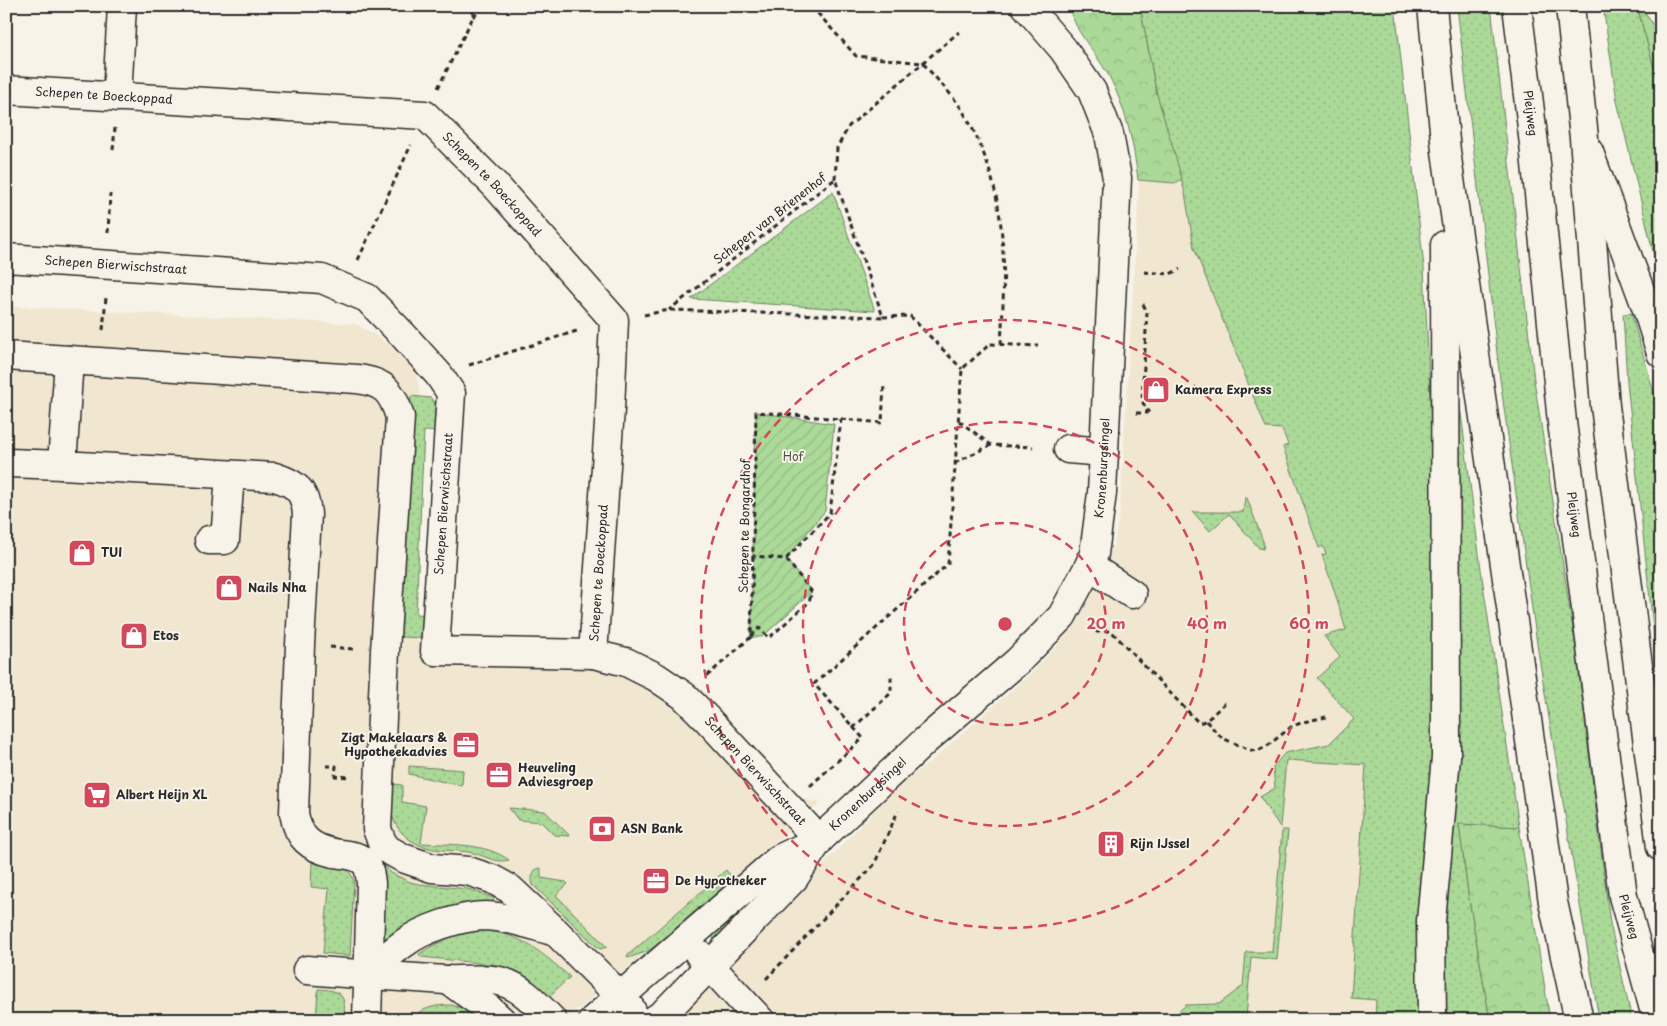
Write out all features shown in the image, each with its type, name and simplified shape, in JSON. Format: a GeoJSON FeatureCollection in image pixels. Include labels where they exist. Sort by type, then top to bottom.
{"type":"FeatureCollection","features":[{"type":"Feature","properties":{"kind":"main road"},"geometry":{"type":"LineString","coordinates":[[117,97],[122,6]]}},
{"type":"Feature","properties":{"kind":"main road","name":"Kronenburgsingel"},"geometry":{"type":"LineString","coordinates":[[654,1020],[664,1014],[794,878],[819,840],[926,740],[1018,662],[1062,616],[1094,554],[1102,493],[1117,178],[1110,134],[1092,91],[1063,49],[1026,6]]}},
{"type":"Feature","properties":{"kind":"main road"},"geometry":{"type":"LineString","coordinates":[[1432,6],[1446,151],[1553,902],[1579,1020]]}},
{"type":"Feature","properties":{"kind":"main road","name":"Pleijweg"},"geometry":{"type":"LineString","coordinates":[[1517,6],[1534,144],[1562,422],[1623,896],[1657,1020]]}},
{"type":"Feature","properties":{"kind":"main road"},"geometry":{"type":"LineString","coordinates":[[1570,6],[1584,138],[1605,406],[1661,847]]}},
{"type":"Feature","properties":{"kind":"main road","name":"Schepen te Boeckoppad"},"geometry":{"type":"LineString","coordinates":[[6,90],[425,115],[495,185],[614,320],[594,654]]}},
{"type":"Feature","properties":{"kind":"main road"},"geometry":{"type":"LineString","coordinates":[[1584,138],[1648,312],[1661,353]]}},
{"type":"Feature","properties":{"kind":"main road"},"geometry":{"type":"LineString","coordinates":[[1432,1020],[1432,921],[1446,757],[1444,449],[1446,151]]}},
{"type":"Feature","properties":{"kind":"main road","name":"Schepen Bierwischstraat"},"geometry":{"type":"LineString","coordinates":[[6,258],[322,279],[368,298],[404,335],[439,375],[451,392],[435,651],[594,654],[626,662],[656,676],[684,696],[707,719],[819,840]]}},
{"type":"Feature","properties":{"kind":"main road"},"geometry":{"type":"LineString","coordinates":[[6,356],[357,379],[372,381],[386,389],[395,401],[400,417],[385,651],[377,829],[382,842],[394,854],[412,862],[432,868],[468,871],[492,879],[510,890],[556,932],[620,996],[631,1009],[635,1020]]}},
{"type":"Feature","properties":{"kind":"main road"},"geometry":{"type":"LineString","coordinates":[[62,465],[69,360]]}},
{"type":"Feature","properties":{"kind":"main road"},"geometry":{"type":"LineString","coordinates":[[1068,449],[1104,452]]}},
{"type":"Feature","properties":{"kind":"main road"},"geometry":{"type":"LineString","coordinates":[[8,463],[275,477],[288,481],[299,490],[306,501],[307,514],[295,764],[295,823],[300,834],[307,842],[317,847],[357,857],[366,863],[370,871],[366,1020]]}},
{"type":"Feature","properties":{"kind":"main road"},"geometry":{"type":"LineString","coordinates":[[217,540],[230,475]]}},
{"type":"Feature","properties":{"kind":"main road"},"geometry":{"type":"LineString","coordinates":[[1089,566],[1132,594]]}},
{"type":"Feature","properties":{"kind":"main road","name":"Kronenburgsingel"},"geometry":{"type":"LineString","coordinates":[[594,1020],[779,859],[819,840]]}},
{"type":"Feature","properties":{"kind":"main road"},"geometry":{"type":"LineString","coordinates":[[368,974],[404,943],[434,928],[465,919],[484,916],[510,919],[556,932]]}},
{"type":"Feature","properties":{"kind":"main road"},"geometry":{"type":"LineString","coordinates":[[686,940],[752,1010]]}},
{"type":"Feature","properties":{"kind":"main road"},"geometry":{"type":"LineString","coordinates":[[307,970],[503,982],[516,987],[552,1020]]}},
{"type":"Feature","properties":{"kind":"main road"},"geometry":{"type":"LineString","coordinates":[[448,980],[489,1008],[501,1020]]}},
{"type":"Feature","properties":{"kind":"path"},"geometry":{"type":"LineString","coordinates":[[345,288],[472,17],[473,6]]}},
{"type":"Feature","properties":{"kind":"path"},"geometry":{"type":"LineString","coordinates":[[472,17],[485,6]]}},
{"type":"Feature","properties":{"kind":"path"},"geometry":{"type":"LineString","coordinates":[[813,7],[856,56],[923,63],[963,112],[983,150],[993,184],[1004,246],[1005,283],[1001,344]]}},
{"type":"Feature","properties":{"kind":"path"},"geometry":{"type":"LineString","coordinates":[[835,179],[837,148],[849,126],[959,32]]}},
{"type":"Feature","properties":{"kind":"path","name":"Schepen van Brienenhof"},"geometry":{"type":"LineString","coordinates":[[835,179],[883,317],[669,310],[835,179]]}},
{"type":"Feature","properties":{"kind":"path"},"geometry":{"type":"LineString","coordinates":[[1141,280],[1142,272],[1170,274],[1180,269]]}},
{"type":"Feature","properties":{"kind":"path"},"geometry":{"type":"LineString","coordinates":[[1140,298],[1147,312],[1142,401],[1148,412]]}},
{"type":"Feature","properties":{"kind":"path"},"geometry":{"type":"LineString","coordinates":[[883,317],[910,316],[962,369]]}},
{"type":"Feature","properties":{"kind":"path"},"geometry":{"type":"LineString","coordinates":[[439,375],[614,320]]}},
{"type":"Feature","properties":{"kind":"path"},"geometry":{"type":"LineString","coordinates":[[787,807],[863,738],[814,684],[948,564],[962,369],[990,344],[1038,346]]}},
{"type":"Feature","properties":{"kind":"path","name":"Schepen te Bongardhof"},"geometry":{"type":"LineString","coordinates":[[751,637],[756,412],[882,423],[884,384]]}},
{"type":"Feature","properties":{"kind":"path"},"geometry":{"type":"LineString","coordinates":[[684,696],[759,628],[769,638],[809,602],[812,592],[786,559],[830,513],[841,419]]}},
{"type":"Feature","properties":{"kind":"path"},"geometry":{"type":"LineString","coordinates":[[958,421],[991,445]]}},
{"type":"Feature","properties":{"kind":"path"},"geometry":{"type":"LineString","coordinates":[[955,463],[991,445],[1033,447]]}},
{"type":"Feature","properties":{"kind":"path","name":"Schepen te Bongardhof"},"geometry":{"type":"LineString","coordinates":[[753,556],[786,559]]}},
{"type":"Feature","properties":{"kind":"path"},"geometry":{"type":"LineString","coordinates":[[1070,600],[1095,616],[1097,622],[1095,629],[1097,632],[1110,631],[1113,633],[1200,723],[1206,721],[1226,702]]}},
{"type":"Feature","properties":{"kind":"path"},"geometry":{"type":"LineString","coordinates":[[300,645],[385,651]]}},
{"type":"Feature","properties":{"kind":"path"},"geometry":{"type":"LineString","coordinates":[[853,728],[891,693],[891,676]]}},
{"type":"Feature","properties":{"kind":"path"},"geometry":{"type":"LineString","coordinates":[[1206,721],[1222,738],[1257,751],[1266,747],[1291,727],[1303,722],[1326,717]]}},
{"type":"Feature","properties":{"kind":"path"},"geometry":{"type":"LineString","coordinates":[[295,764],[336,766],[335,776],[380,778]]}},
{"type":"Feature","properties":{"kind":"path"},"geometry":{"type":"LineString","coordinates":[[752,1010],[778,968],[857,883]]}},
{"type":"Feature","properties":{"kind":"shaded area"},"geometry":{"type":"Polygon","coordinates":[[[1182,179],[1194,248],[1266,428],[1281,429],[1335,578],[1350,629],[1479,820],[1490,1020],[675,1020],[902,782],[928,764],[1029,675],[1059,644],[1083,610],[1114,545],[1120,509],[1138,180],[1175,183],[1182,179]]]}},
{"type":"Feature","properties":{"kind":"shaded area"},"geometry":{"type":"Polygon","coordinates":[[[6,306],[356,324],[390,344],[416,373],[422,404],[407,615],[422,634],[575,640],[633,651],[660,662],[702,690],[800,797],[813,802],[823,801],[566,1020],[6,1020],[6,306]]]}},
{"type":"Feature","properties":{"kind":"green space"},"geometry":{"type":"Polygon","coordinates":[[[1067,6],[1140,6],[1156,91],[1182,179],[1175,183],[1138,180],[1132,140],[1115,88],[1102,64],[1079,31],[1067,6]]]}},
{"type":"Feature","properties":{"kind":"green space"},"geometry":{"type":"Polygon","coordinates":[[[1140,6],[1395,6],[1424,267],[1430,396],[1438,677],[1419,920],[1417,1020],[1375,1020],[1376,1000],[1351,998],[1366,765],[1286,760],[1280,827],[1260,797],[1275,788],[1273,767],[1285,753],[1329,744],[1354,719],[1317,678],[1340,657],[1324,636],[1346,630],[1322,555],[1326,554],[1323,546],[1319,548],[1283,447],[1288,445],[1282,429],[1266,428],[1194,248],[1185,193],[1156,91],[1140,6]]]}},
{"type":"Feature","properties":{"kind":"green space"},"geometry":{"type":"Polygon","coordinates":[[[1457,6],[1491,6],[1534,380],[1576,649],[1610,923],[1632,1020],[1599,1020],[1538,651],[1500,379],[1457,6]]]}},
{"type":"Feature","properties":{"kind":"green space"},"geometry":{"type":"Polygon","coordinates":[[[1603,6],[1637,6],[1661,93],[1661,285],[1617,101],[1603,6]]]}},
{"type":"Feature","properties":{"kind":"green space"},"geometry":{"type":"Polygon","coordinates":[[[1637,6],[1641,6],[1661,37],[1661,93],[1637,6]]]}},
{"type":"Feature","properties":{"kind":"green space"},"geometry":{"type":"Polygon","coordinates":[[[833,192],[875,311],[691,299],[833,192]]]}},
{"type":"Feature","properties":{"kind":"green space"},"geometry":{"type":"Polygon","coordinates":[[[1631,313],[1661,417],[1661,704],[1627,382],[1623,314],[1631,313]]]}},
{"type":"Feature","properties":{"kind":"green space"},"geometry":{"type":"Polygon","coordinates":[[[1454,390],[1458,390],[1482,577],[1519,827],[1459,824],[1468,893],[1490,1020],[1447,1020],[1446,1012],[1442,905],[1458,701],[1460,594],[1454,390]]]}},
{"type":"Feature","properties":{"kind":"green space"},"geometry":{"type":"Polygon","coordinates":[[[411,396],[431,398],[439,409],[438,432],[424,431],[416,614],[429,615],[428,638],[400,637],[411,396]]]}},
{"type":"Feature","properties":{"kind":"green space","name":"Hof"},"geometry":{"type":"Polygon","coordinates":[[[756,412],[834,424],[825,511],[786,559],[812,592],[762,637],[751,637],[756,412]]]}},
{"type":"Feature","properties":{"kind":"green space"},"geometry":{"type":"Polygon","coordinates":[[[1245,498],[1247,498],[1264,544],[1263,549],[1259,548],[1229,514],[1210,531],[1193,512],[1243,512],[1245,498]]]}},
{"type":"Feature","properties":{"kind":"green space"},"geometry":{"type":"Polygon","coordinates":[[[409,766],[463,770],[462,786],[409,774],[409,766]]]}},
{"type":"Feature","properties":{"kind":"green space"},"geometry":{"type":"Polygon","coordinates":[[[392,784],[402,785],[402,802],[426,806],[421,843],[478,847],[499,854],[509,860],[498,861],[468,852],[434,849],[411,840],[399,830],[392,815],[392,784]]]}},
{"type":"Feature","properties":{"kind":"green space"},"geometry":{"type":"Polygon","coordinates":[[[509,808],[545,811],[570,836],[554,835],[541,822],[518,820],[509,808]]]}},
{"type":"Feature","properties":{"kind":"green space"},"geometry":{"type":"Polygon","coordinates":[[[1459,824],[1519,827],[1550,1020],[1490,1020],[1468,893],[1459,824]]]}},
{"type":"Feature","properties":{"kind":"green space"},"geometry":{"type":"Polygon","coordinates":[[[1282,830],[1288,830],[1277,960],[1251,957],[1246,1018],[1226,1016],[1222,1020],[1169,1020],[1186,1005],[1219,1004],[1243,986],[1246,952],[1272,952],[1282,830]]]}},
{"type":"Feature","properties":{"kind":"green space"},"geometry":{"type":"Polygon","coordinates":[[[376,855],[391,873],[410,882],[468,889],[494,898],[492,903],[383,948],[376,855]]]}},
{"type":"Feature","properties":{"kind":"green space"},"geometry":{"type":"Polygon","coordinates":[[[312,862],[331,863],[343,867],[354,881],[350,956],[323,953],[329,889],[311,887],[312,862]]]}},
{"type":"Feature","properties":{"kind":"green space"},"geometry":{"type":"Polygon","coordinates":[[[786,865],[717,942],[713,938],[712,933],[786,865]]]}},
{"type":"Feature","properties":{"kind":"green space"},"geometry":{"type":"Polygon","coordinates":[[[541,868],[541,878],[566,882],[568,884],[556,895],[607,947],[600,949],[595,945],[533,885],[534,873],[536,869],[541,868]]]}},
{"type":"Feature","properties":{"kind":"green space"},"geometry":{"type":"Polygon","coordinates":[[[726,870],[732,877],[728,883],[654,947],[628,958],[627,956],[726,870]]]}},
{"type":"Feature","properties":{"kind":"green space"},"geometry":{"type":"Polygon","coordinates":[[[484,930],[521,940],[541,953],[570,977],[545,1000],[508,969],[498,965],[421,957],[419,954],[450,938],[484,930]]]}},
{"type":"Feature","properties":{"kind":"green space"},"geometry":{"type":"Polygon","coordinates":[[[318,989],[333,991],[341,996],[344,1005],[344,1020],[316,1020],[318,989]]]}},
{"type":"Feature","properties":{"kind":"green space"},"geometry":{"type":"Polygon","coordinates":[[[451,1005],[469,1010],[484,1020],[410,1020],[429,1008],[451,1005]]]}},
{"type":"Feature","properties":{"kind":"place","name":"Kamera Express"},"geometry":{"type":"Point","coordinates":[1156,390]}},
{"type":"Feature","properties":{"kind":"place","name":"TUI"},"geometry":{"type":"Point","coordinates":[82,553]}},
{"type":"Feature","properties":{"kind":"place","name":"Nails Nha"},"geometry":{"type":"Point","coordinates":[229,588]}},
{"type":"Feature","properties":{"kind":"place","name":"Etos"},"geometry":{"type":"Point","coordinates":[134,636]}},
{"type":"Feature","properties":{"kind":"place","name":"Zigt Makelaars & Hypotheekadvies"},"geometry":{"type":"Point","coordinates":[466,745]}},
{"type":"Feature","properties":{"kind":"place","name":"Heuveling Adviesgroep"},"geometry":{"type":"Point","coordinates":[499,775]}},
{"type":"Feature","properties":{"kind":"place","name":"Albert Heijn XL"},"geometry":{"type":"Point","coordinates":[97,795]}},
{"type":"Feature","properties":{"kind":"place","name":"ASN Bank"},"geometry":{"type":"Point","coordinates":[602,829]}},
{"type":"Feature","properties":{"kind":"place","name":"Rijn IJssel"},"geometry":{"type":"Point","coordinates":[1111,844]}},
{"type":"Feature","properties":{"kind":"place","name":"De Hypotheker"},"geometry":{"type":"Point","coordinates":[656,881]}}]}
